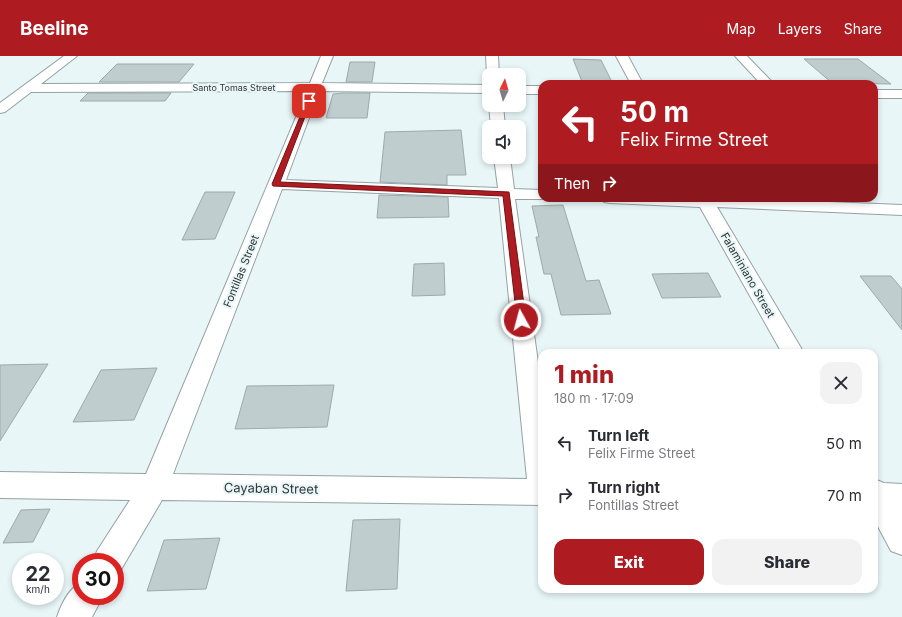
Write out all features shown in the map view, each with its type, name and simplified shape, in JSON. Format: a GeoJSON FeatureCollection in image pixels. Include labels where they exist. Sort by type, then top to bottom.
{"type":"FeatureCollection","features":[{"type":"Feature","properties":{"kind":"street"},"geometry":{"type":"LineString","coordinates":[[0,109],[71,56]]}},
{"type":"Feature","properties":{"kind":"street","name":"Fontillas Street"},"geometry":{"type":"LineString","coordinates":[[114,553],[155,486],[327,56]]}},
{"type":"Feature","properties":{"kind":"street"},"geometry":{"type":"LineString","coordinates":[[492,56],[493,68]]}},
{"type":"Feature","properties":{"kind":"street"},"geometry":{"type":"LineString","coordinates":[[622,56],[635,80]]}},
{"type":"Feature","properties":{"kind":"street"},"geometry":{"type":"LineString","coordinates":[[741,56],[764,80]]}},
{"type":"Feature","properties":{"kind":"street","name":"Santo Tomas Street"},"geometry":{"type":"LineString","coordinates":[[27,88],[314,88],[482,90]]}},
{"type":"Feature","properties":{"kind":"street"},"geometry":{"type":"LineString","coordinates":[[526,90],[538,90]]}},
{"type":"Feature","properties":{"kind":"street"},"geometry":{"type":"LineString","coordinates":[[878,94],[902,94]]}},
{"type":"Feature","properties":{"kind":"street"},"geometry":{"type":"LineString","coordinates":[[503,164],[538,459]]}},
{"type":"Feature","properties":{"kind":"street"},"geometry":{"type":"LineString","coordinates":[[276,184],[538,195]]}},
{"type":"Feature","properties":{"kind":"street"},"geometry":{"type":"LineString","coordinates":[[878,195],[899,213]]}},
{"type":"Feature","properties":{"kind":"street","name":"Falaminiano Street"},"geometry":{"type":"LineString","coordinates":[[705,202],[791,349]]}},
{"type":"Feature","properties":{"kind":"street"},"geometry":{"type":"LineString","coordinates":[[734,202],[899,213]]}},
{"type":"Feature","properties":{"kind":"street","name":"Cayaban Street"},"geometry":{"type":"LineString","coordinates":[[0,485],[538,492]]}},
{"type":"Feature","properties":{"kind":"street"},"geometry":{"type":"LineString","coordinates":[[882,495],[902,540]]}},
{"type":"Feature","properties":{"kind":"street"},"geometry":{"type":"LineString","coordinates":[[74,617],[81,605]]}},
{"type":"Feature","properties":{"kind":"building"},"geometry":{"type":"Polygon","coordinates":[[[573,59],[601,60],[611,80],[581,80],[573,59]]]}},
{"type":"Feature","properties":{"kind":"building"},"geometry":{"type":"Polygon","coordinates":[[[804,59],[858,59],[891,84],[878,84],[878,80],[828,80],[804,59]]]}},
{"type":"Feature","properties":{"kind":"building"},"geometry":{"type":"Polygon","coordinates":[[[350,62],[375,62],[372,82],[346,82],[350,62]]]}},
{"type":"Feature","properties":{"kind":"building"},"geometry":{"type":"Polygon","coordinates":[[[117,64],[194,64],[179,82],[99,82],[117,64]]]}},
{"type":"Feature","properties":{"kind":"building"},"geometry":{"type":"Polygon","coordinates":[[[88,93],[171,93],[165,101],[80,101],[88,93]]]}},
{"type":"Feature","properties":{"kind":"building"},"geometry":{"type":"Polygon","coordinates":[[[370,93],[367,118],[326,118],[333,94],[370,93]]]}},
{"type":"Feature","properties":{"kind":"building"},"geometry":{"type":"Polygon","coordinates":[[[461,130],[466,175],[447,175],[447,185],[380,182],[385,132],[461,130]]]}},
{"type":"Feature","properties":{"kind":"building"},"geometry":{"type":"Polygon","coordinates":[[[205,192],[235,192],[215,239],[182,240],[205,192]]]}},
{"type":"Feature","properties":{"kind":"building"},"geometry":{"type":"Polygon","coordinates":[[[379,195],[448,197],[449,217],[377,218],[379,195]]]}},
{"type":"Feature","properties":{"kind":"building"},"geometry":{"type":"Polygon","coordinates":[[[563,205],[586,281],[599,280],[611,314],[561,315],[551,274],[544,274],[536,237],[539,237],[532,206],[563,205]]]}},
{"type":"Feature","properties":{"kind":"building"},"geometry":{"type":"Polygon","coordinates":[[[444,263],[445,295],[412,296],[414,264],[444,263]]]}},
{"type":"Feature","properties":{"kind":"building"},"geometry":{"type":"Polygon","coordinates":[[[708,273],[721,297],[662,298],[652,274],[708,273]]]}},
{"type":"Feature","properties":{"kind":"building"},"geometry":{"type":"Polygon","coordinates":[[[860,276],[891,276],[902,289],[902,330],[860,276]]]}},
{"type":"Feature","properties":{"kind":"building"},"geometry":{"type":"Polygon","coordinates":[[[48,364],[0,441],[0,365],[48,364]]]}},
{"type":"Feature","properties":{"kind":"building"},"geometry":{"type":"Polygon","coordinates":[[[157,368],[134,420],[73,422],[101,370],[157,368]]]}},
{"type":"Feature","properties":{"kind":"building"},"geometry":{"type":"Polygon","coordinates":[[[334,385],[327,427],[235,429],[247,386],[334,385]]]}},
{"type":"Feature","properties":{"kind":"building"},"geometry":{"type":"Polygon","coordinates":[[[50,509],[33,542],[3,543],[21,510],[50,509]]]}},
{"type":"Feature","properties":{"kind":"building"},"geometry":{"type":"Polygon","coordinates":[[[400,519],[397,589],[346,591],[353,520],[400,519]]]}},
{"type":"Feature","properties":{"kind":"building"},"geometry":{"type":"Polygon","coordinates":[[[220,538],[206,589],[147,591],[164,540],[220,538]]]}},
{"type":"Feature","properties":{"kind":"route"},"geometry":{"type":"LineString","coordinates":[[309,101],[276,184],[506,194],[521,320]]}}]}
